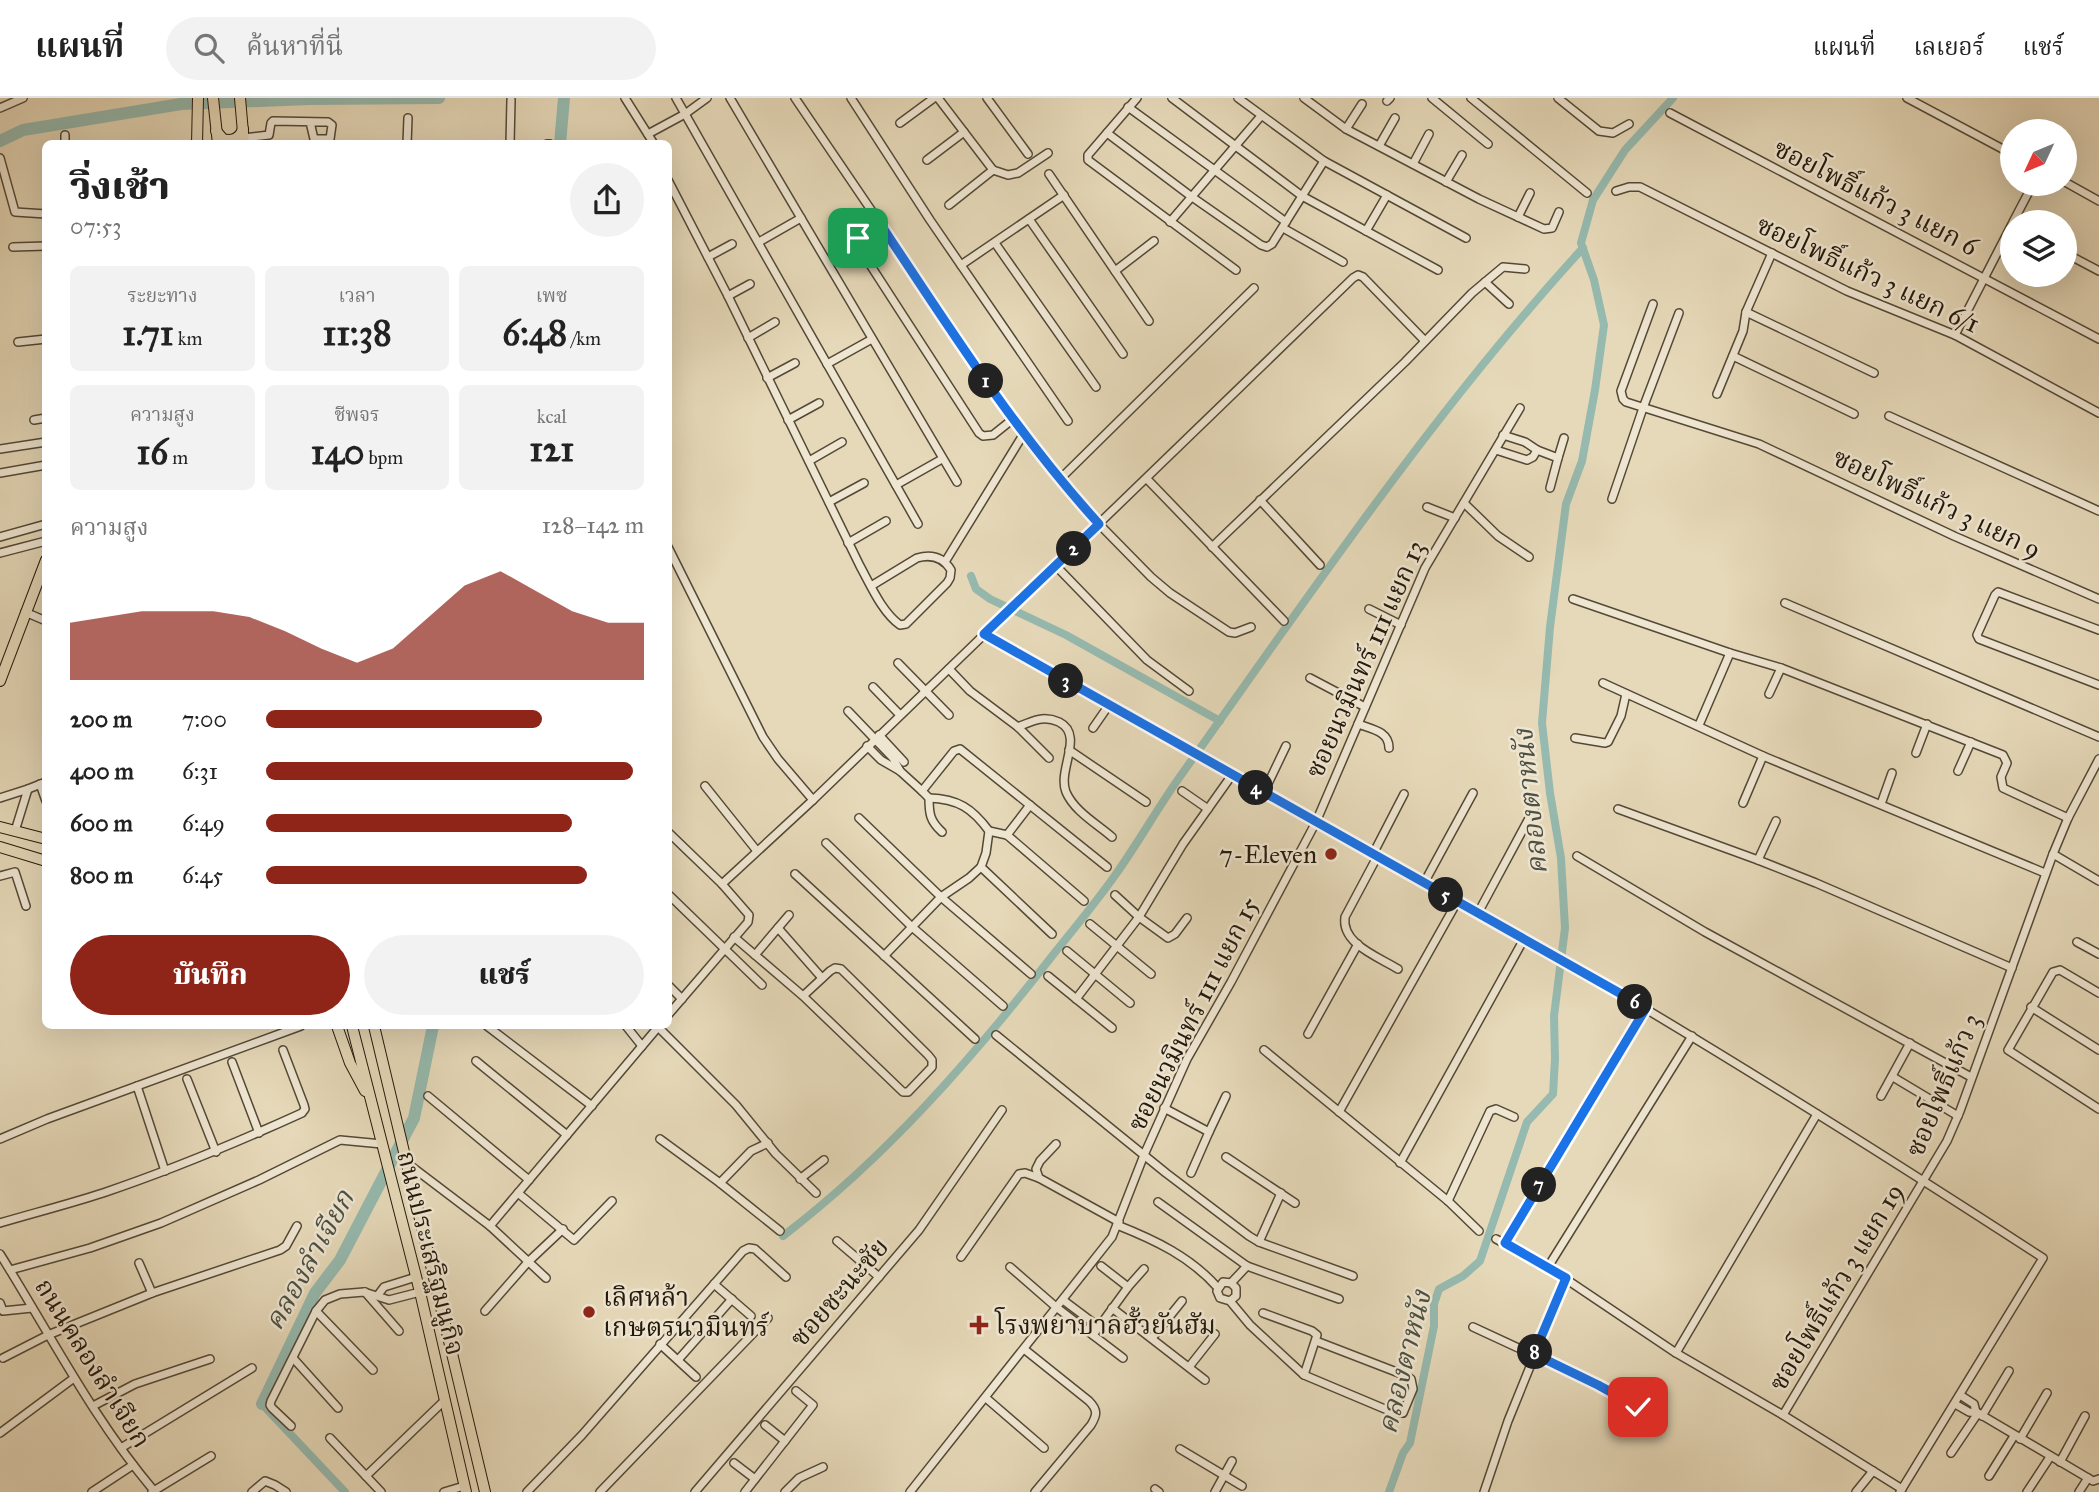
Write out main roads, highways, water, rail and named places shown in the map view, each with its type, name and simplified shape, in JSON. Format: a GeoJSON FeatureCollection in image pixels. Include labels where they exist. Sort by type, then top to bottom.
{"type":"FeatureCollection","features":[{"type":"Feature","properties":{"kind":"main road"},"geometry":{"type":"LineString","coordinates":[[197,140],[198,98]]}},
{"type":"Feature","properties":{"kind":"main road"},"geometry":{"type":"LineString","coordinates":[[213,98],[217,140]]}},
{"type":"Feature","properties":{"kind":"main road"},"geometry":{"type":"LineString","coordinates":[[240,98],[244,140]]}},
{"type":"Feature","properties":{"kind":"main road"},"geometry":{"type":"LineString","coordinates":[[233,140],[239,136],[242,119]]}},
{"type":"Feature","properties":{"kind":"main road"},"geometry":{"type":"LineString","coordinates":[[216,129],[223,139],[228,140]]}},
{"type":"Feature","properties":{"kind":"main road"},"geometry":{"type":"LineString","coordinates":[[0,681],[42,570]]}},
{"type":"Feature","properties":{"kind":"main road"},"geometry":{"type":"LineString","coordinates":[[0,827],[42,838]]}},
{"type":"Feature","properties":{"kind":"main road"},"geometry":{"type":"LineString","coordinates":[[0,847],[42,860]]}},
{"type":"Feature","properties":{"kind":"main road"},"geometry":{"type":"LineString","coordinates":[[338,1029],[350,1063],[373,1107]]}},
{"type":"Feature","properties":{"kind":"main road","name":"ถนนประเสริฐมนูกิจ"},"geometry":{"type":"LineString","coordinates":[[353,1029],[420,1292],[465,1489]]}},
{"type":"Feature","properties":{"kind":"main road","name":"ถนนประเสริฐมนูกิจ"},"geometry":{"type":"LineString","coordinates":[[375,1029],[485,1492]]}},
{"type":"Feature","properties":{"kind":"waterway"},"geometry":{"type":"LineString","coordinates":[[0,141],[23,130],[181,104],[439,98]]}},
{"type":"Feature","properties":{"kind":"waterway","name":"คลองลำเจียก"},"geometry":{"type":"LineString","coordinates":[[560,140],[564,98]]}},
{"type":"Feature","properties":{"kind":"waterway","name":"คลองตาหนัง"},"geometry":{"type":"LineString","coordinates":[[1389,1492],[1403,1453],[1410,1443],[1434,1326],[1434,1304],[1439,1289],[1463,1276],[1480,1261],[1527,1122],[1553,1094],[1554,1016],[1565,928],[1561,858],[1542,723],[1550,627],[1566,504],[1582,461],[1604,325],[1594,280],[1581,243],[1593,200],[1625,150],[1673,98]]}},
{"type":"Feature","properties":{"kind":"waterway"},"geometry":{"type":"LineString","coordinates":[[783,1236],[856,1174],[925,1107],[1019,998],[1108,885],[1179,778],[1423,440],[1528,310],[1583,248]]}},
{"type":"Feature","properties":{"kind":"waterway"},"geometry":{"type":"LineString","coordinates":[[971,576],[976,589],[990,599],[1066,635],[1220,721]]}},
{"type":"Feature","properties":{"kind":"waterway","name":"คลองลำเจียก"},"geometry":{"type":"LineString","coordinates":[[262,1404],[315,1293],[340,1260],[414,1118],[432,1029]]}},
{"type":"Feature","properties":{"kind":"waterway","name":"คลองลำเจียก"},"geometry":{"type":"LineString","coordinates":[[262,1404],[345,1492]]}},
{"type":"Feature","properties":{"kind":"place","name":"7-Eleven"},"geometry":{"type":"Point","coordinates":[1331,854]}},
{"type":"Feature","properties":{"kind":"place","name":"เลิศหล้า เกษตรนวมินทร์"},"geometry":{"type":"Point","coordinates":[589,1312]}},
{"type":"Feature","properties":{"kind":"place","name":"โรงพยาบาลฮั้วยันฮัม"},"geometry":{"type":"Point","coordinates":[979,1325]}}]}
